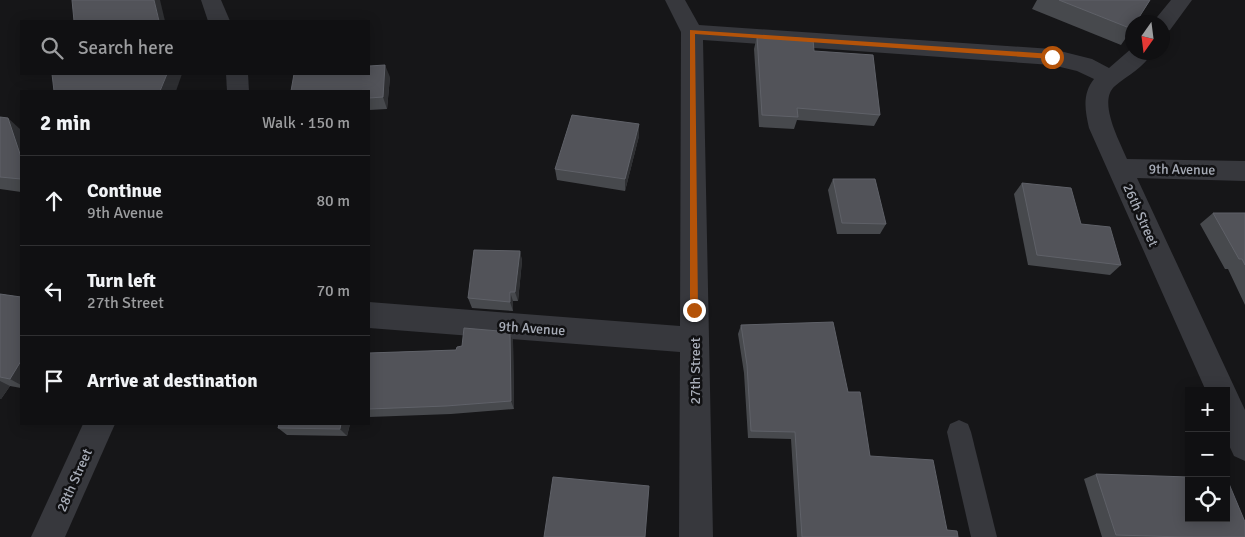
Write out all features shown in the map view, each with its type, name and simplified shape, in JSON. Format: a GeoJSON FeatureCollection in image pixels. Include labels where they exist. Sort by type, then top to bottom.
{"type":"FeatureCollection","features":[{"type":"Feature","properties":{"kind":"street"},"geometry":{"type":"LineString","coordinates":[[211,0],[219,20]]}},
{"type":"Feature","properties":{"kind":"street","name":"27th Street"},"geometry":{"type":"LineString","coordinates":[[675,0],[692,32],[696,537]]}},
{"type":"Feature","properties":{"kind":"street"},"geometry":{"type":"LineString","coordinates":[[1170,15],[1182,0]]}},
{"type":"Feature","properties":{"kind":"street"},"geometry":{"type":"LineString","coordinates":[[692,32],[1052,57],[1084,65],[1109,77]]}},
{"type":"Feature","properties":{"kind":"street","name":"26th Street"},"geometry":{"type":"LineString","coordinates":[[1133,60],[1109,77],[1100,87],[1096,96],[1096,109],[1101,128],[1218,387]]}},
{"type":"Feature","properties":{"kind":"street"},"geometry":{"type":"LineString","coordinates":[[237,75],[238,90]]}},
{"type":"Feature","properties":{"kind":"street","name":"9th Avenue"},"geometry":{"type":"LineString","coordinates":[[1120,168],[1245,171]]}},
{"type":"Feature","properties":{"kind":"street","name":"9th Avenue"},"geometry":{"type":"LineString","coordinates":[[370,315],[695,340]]}},
{"type":"Feature","properties":{"kind":"street"},"geometry":{"type":"LineString","coordinates":[[1230,412],[1245,445]]}},
{"type":"Feature","properties":{"kind":"street","name":"28th Street"},"geometry":{"type":"LineString","coordinates":[[48,537],[99,425]]}},
{"type":"Feature","properties":{"kind":"lane"},"geometry":{"type":"LineString","coordinates":[[959,432],[984,537]]}},
{"type":"Feature","properties":{"kind":"building"},"geometry":{"type":"Polygon","coordinates":[[[72,0],[154,0],[159,20],[74,20],[72,0]]]}},
{"type":"Feature","properties":{"kind":"building"},"geometry":{"type":"Polygon","coordinates":[[[1059,0],[1150,0],[1140,15],[1125,15],[1125,26],[1059,0]]]}},
{"type":"Feature","properties":{"kind":"building"},"geometry":{"type":"Polygon","coordinates":[[[757,36],[813,39],[814,51],[873,55],[880,115],[797,108],[798,117],[762,115],[757,36]]]}},
{"type":"Feature","properties":{"kind":"building"},"geometry":{"type":"Polygon","coordinates":[[[385,65],[383,97],[370,98],[370,90],[291,90],[294,75],[370,75],[370,66],[385,65]]]}},
{"type":"Feature","properties":{"kind":"building"},"geometry":{"type":"Polygon","coordinates":[[[52,75],[167,75],[160,90],[54,90],[52,75]]]}},
{"type":"Feature","properties":{"kind":"building"},"geometry":{"type":"Polygon","coordinates":[[[572,115],[639,124],[625,179],[555,169],[572,115]]]}},
{"type":"Feature","properties":{"kind":"building"},"geometry":{"type":"Polygon","coordinates":[[[0,117],[8,118],[20,154],[20,179],[0,177],[0,117]]]}},
{"type":"Feature","properties":{"kind":"building"},"geometry":{"type":"Polygon","coordinates":[[[833,179],[875,179],[886,224],[842,223],[833,179]]]}},
{"type":"Feature","properties":{"kind":"building"},"geometry":{"type":"Polygon","coordinates":[[[1022,183],[1071,188],[1081,224],[1110,227],[1121,265],[1037,255],[1022,183]]]}},
{"type":"Feature","properties":{"kind":"building"},"geometry":{"type":"Polygon","coordinates":[[[1213,213],[1245,213],[1245,265],[1242,259],[1239,259],[1213,213]]]}},
{"type":"Feature","properties":{"kind":"building"},"geometry":{"type":"Polygon","coordinates":[[[474,250],[520,251],[515,292],[510,292],[510,302],[468,298],[474,250]]]}},
{"type":"Feature","properties":{"kind":"building"},"geometry":{"type":"Polygon","coordinates":[[[0,294],[20,297],[20,363],[10,379],[0,377],[0,294]]]}},
{"type":"Feature","properties":{"kind":"building"},"geometry":{"type":"Polygon","coordinates":[[[833,322],[848,392],[860,392],[870,456],[933,460],[947,530],[957,531],[958,537],[802,537],[795,432],[751,431],[747,365],[741,325],[833,322]]]}},
{"type":"Feature","properties":{"kind":"building"},"geometry":{"type":"Polygon","coordinates":[[[464,328],[510,332],[511,401],[370,409],[370,353],[456,350],[457,347],[462,346],[464,328]]]}},
{"type":"Feature","properties":{"kind":"building"},"geometry":{"type":"Polygon","coordinates":[[[279,425],[341,425],[340,429],[278,428],[279,425]]]}},
{"type":"Feature","properties":{"kind":"building"},"geometry":{"type":"Polygon","coordinates":[[[1096,474],[1185,477],[1185,522],[1230,522],[1230,486],[1245,522],[1245,537],[1116,535],[1096,474]]]}},
{"type":"Feature","properties":{"kind":"building"},"geometry":{"type":"Polygon","coordinates":[[[553,477],[649,486],[645,537],[544,537],[553,477]]]}},
{"type":"Feature","properties":{"kind":"route"},"geometry":{"type":"LineString","coordinates":[[694,310],[692,32],[1052,57]]}}]}
